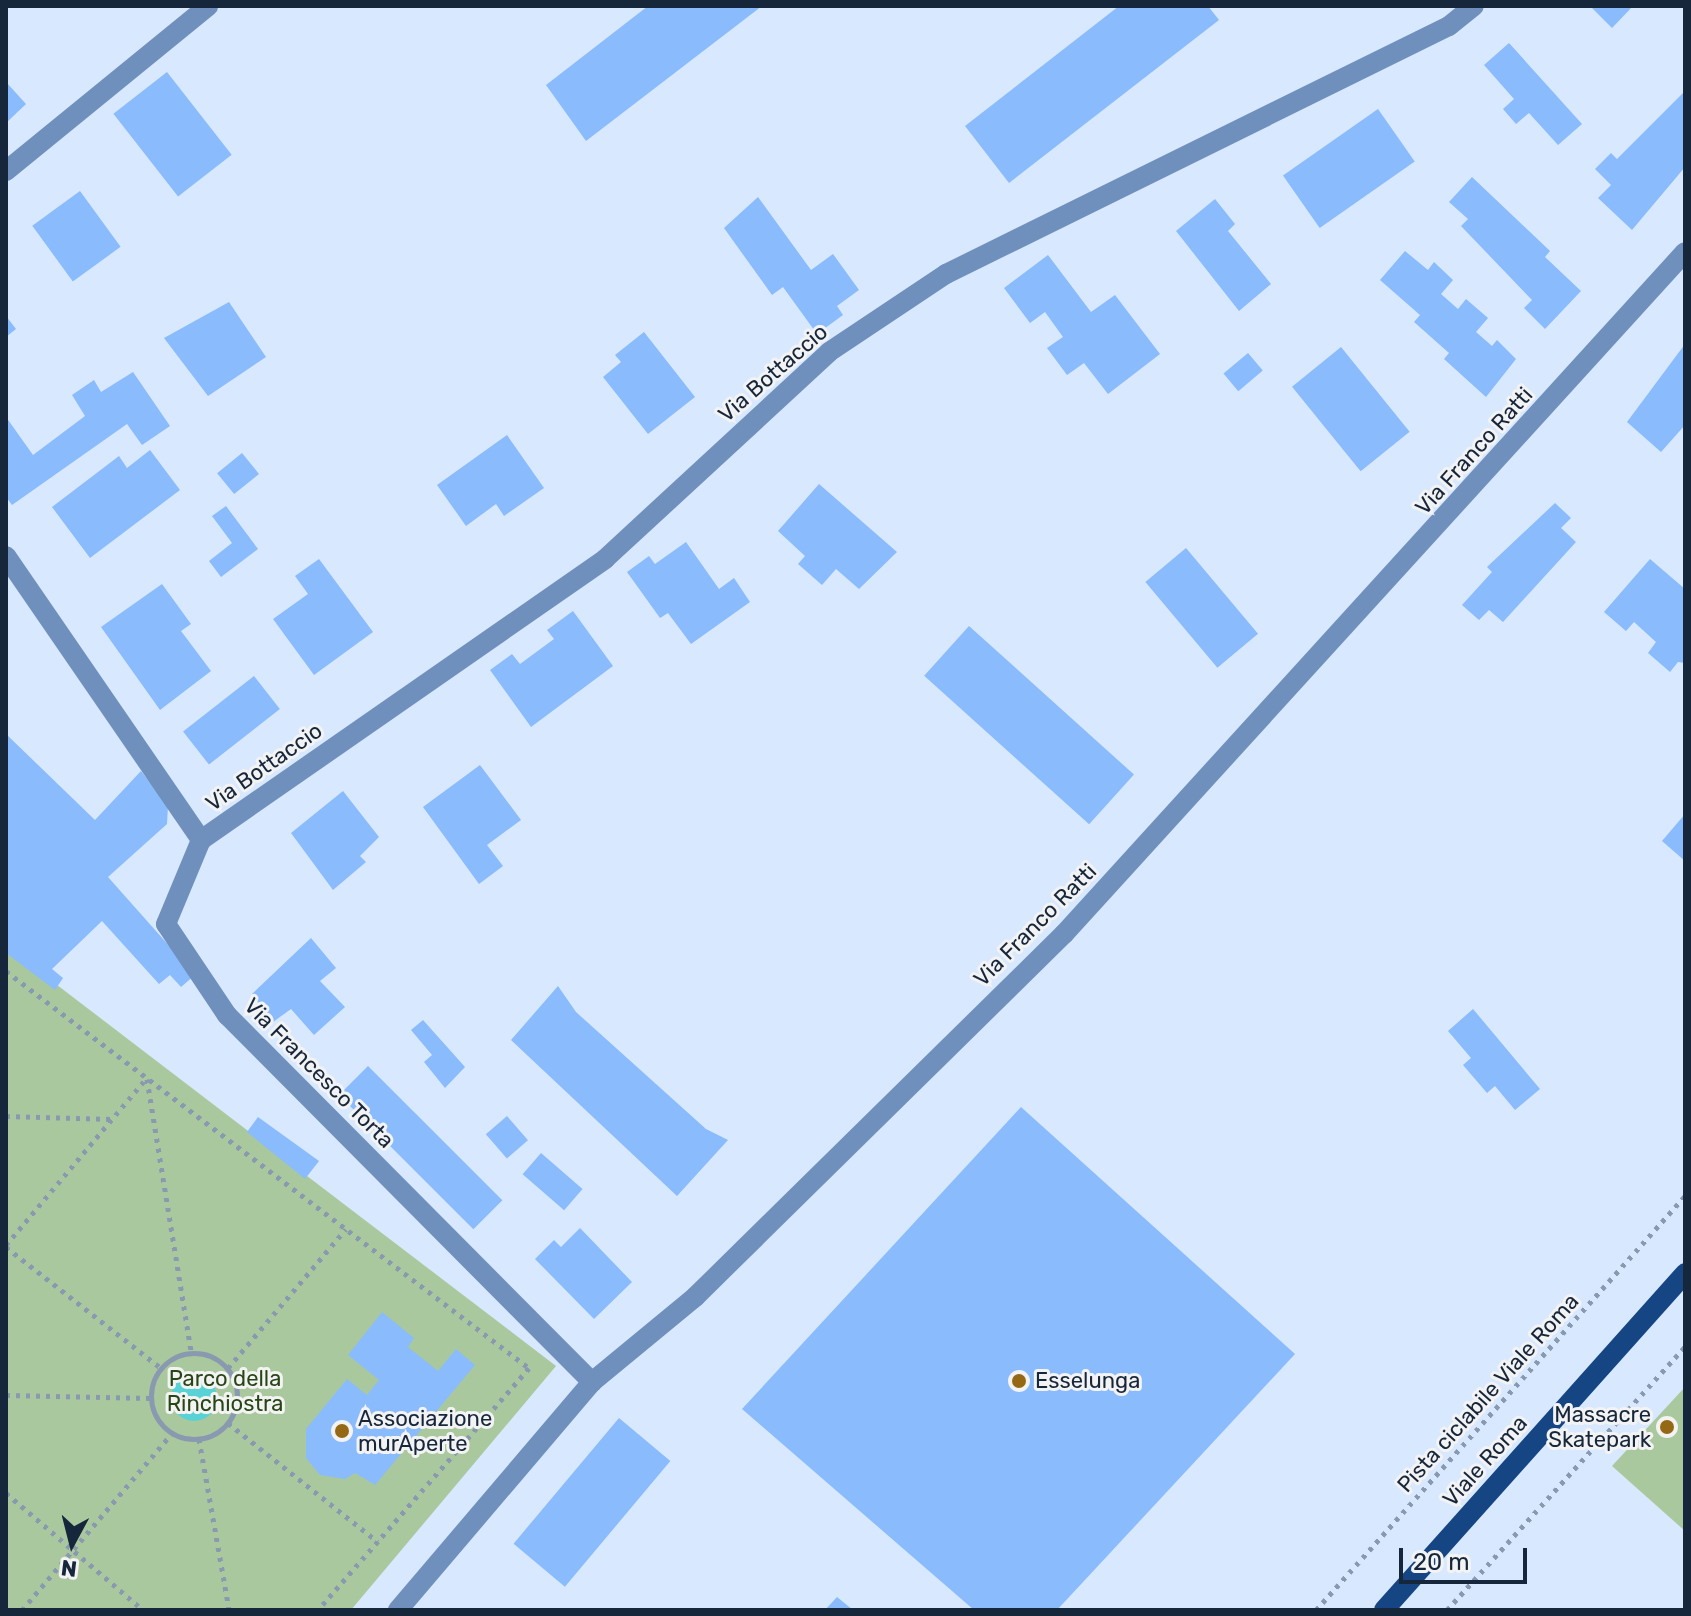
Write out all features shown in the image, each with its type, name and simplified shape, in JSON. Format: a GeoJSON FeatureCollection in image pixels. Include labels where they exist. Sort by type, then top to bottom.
{"type":"FeatureCollection","features":[{"type":"Feature","properties":{"kind":"main road","name":"Viale Roma"},"geometry":{"type":"LineString","coordinates":[[1384,1610],[1685,1273]]}},
{"type":"Feature","properties":{"kind":"street"},"geometry":{"type":"LineString","coordinates":[[6,171],[208,6]]}},
{"type":"Feature","properties":{"kind":"street","name":"Via Bottaccio"},"geometry":{"type":"LineString","coordinates":[[201,840],[605,559],[829,352],[946,274],[1449,26],[1474,6]]}},
{"type":"Feature","properties":{"kind":"street","name":"Via Franco Ratti"},"geometry":{"type":"LineString","coordinates":[[398,1610],[592,1382],[695,1297],[1064,934],[1685,252]]}},
{"type":"Feature","properties":{"kind":"street"},"geometry":{"type":"LineString","coordinates":[[6,556],[201,840]]}},
{"type":"Feature","properties":{"kind":"street","name":"Via Francesco Torta"},"geometry":{"type":"LineString","coordinates":[[201,840],[166,924],[227,1015],[592,1382]]}},
{"type":"Feature","properties":{"kind":"path"},"geometry":{"type":"LineString","coordinates":[[6,971],[529,1368],[318,1610]]}},
{"type":"Feature","properties":{"kind":"path"},"geometry":{"type":"LineString","coordinates":[[147,1079],[6,1246],[161,1368]]}},
{"type":"Feature","properties":{"kind":"path"},"geometry":{"type":"LineString","coordinates":[[147,1079],[191,1352]]}},
{"type":"Feature","properties":{"kind":"path"},"geometry":{"type":"LineString","coordinates":[[6,1116],[113,1119]]}},
{"type":"Feature","properties":{"kind":"path","name":"Pista ciclabile Viale Roma"},"geometry":{"type":"LineString","coordinates":[[1316,1610],[1685,1196]]}},
{"type":"Feature","properties":{"kind":"path"},"geometry":{"type":"LineString","coordinates":[[228,1368],[346,1229]]}},
{"type":"Feature","properties":{"kind":"path"},"geometry":{"type":"LineString","coordinates":[[1447,1610],[1685,1347]]}},
{"type":"Feature","properties":{"kind":"path"},"geometry":{"type":"LineString","coordinates":[[191,1352],[209,1355],[228,1368],[239,1398],[228,1423],[199,1439],[172,1433],[156,1417],[151,1398],[161,1368],[191,1352]]}},
{"type":"Feature","properties":{"kind":"path"},"geometry":{"type":"LineString","coordinates":[[6,1395],[151,1398]]}},
{"type":"Feature","properties":{"kind":"path"},"geometry":{"type":"LineString","coordinates":[[228,1423],[378,1542]]}},
{"type":"Feature","properties":{"kind":"path"},"geometry":{"type":"LineString","coordinates":[[22,1610],[172,1433]]}},
{"type":"Feature","properties":{"kind":"path"},"geometry":{"type":"LineString","coordinates":[[199,1439],[229,1610]]}},
{"type":"Feature","properties":{"kind":"path"},"geometry":{"type":"LineString","coordinates":[[6,1493],[143,1610]]}},
{"type":"Feature","properties":{"kind":"green space","name":"Parco della Rinchiostra"},"geometry":{"type":"Polygon","coordinates":[[[6,946],[556,1366],[351,1610],[6,1610],[6,946]]]}},
{"type":"Feature","properties":{"kind":"green space","name":"Massacre Skatepark"},"geometry":{"type":"Polygon","coordinates":[[[1685,1387],[1685,1531],[1612,1466],[1685,1387]]]}},
{"type":"Feature","properties":{"kind":"shaded area"},"geometry":{"type":"Polygon","coordinates":[[[194,1375],[210,1382],[217,1398],[210,1414],[194,1421],[178,1414],[171,1398],[178,1382],[194,1375]]]}},
{"type":"Feature","properties":{"kind":"building"},"geometry":{"type":"Polygon","coordinates":[[[648,6],[762,6],[586,141],[546,85],[648,6]]]}},
{"type":"Feature","properties":{"kind":"building"},"geometry":{"type":"Polygon","coordinates":[[[1119,6],[1208,6],[1219,20],[1009,183],[965,126],[1119,6]]]}},
{"type":"Feature","properties":{"kind":"building"},"geometry":{"type":"Polygon","coordinates":[[[1590,6],[1633,6],[1612,28],[1590,6]]]}},
{"type":"Feature","properties":{"kind":"building"},"geometry":{"type":"Polygon","coordinates":[[[1509,43],[1582,124],[1558,145],[1529,113],[1516,124],[1503,109],[1514,99],[1484,65],[1509,43]]]}},
{"type":"Feature","properties":{"kind":"building"},"geometry":{"type":"Polygon","coordinates":[[[167,72],[232,155],[178,197],[113,114],[167,72]]]}},
{"type":"Feature","properties":{"kind":"building"},"geometry":{"type":"Polygon","coordinates":[[[6,82],[26,104],[6,123],[6,82]]]}},
{"type":"Feature","properties":{"kind":"building"},"geometry":{"type":"Polygon","coordinates":[[[1685,91],[1685,167],[1632,230],[1598,198],[1611,185],[1595,169],[1611,153],[1617,159],[1685,91]]]}},
{"type":"Feature","properties":{"kind":"building"},"geometry":{"type":"Polygon","coordinates":[[[1378,109],[1415,161],[1320,228],[1283,176],[1378,109]]]}},
{"type":"Feature","properties":{"kind":"building"},"geometry":{"type":"Polygon","coordinates":[[[1472,177],[1550,251],[1545,257],[1581,291],[1545,329],[1524,308],[1532,300],[1461,226],[1468,219],[1449,202],[1472,177]]]}},
{"type":"Feature","properties":{"kind":"building"},"geometry":{"type":"Polygon","coordinates":[[[80,191],[121,247],[73,282],[32,226],[80,191]]]}},
{"type":"Feature","properties":{"kind":"building"},"geometry":{"type":"Polygon","coordinates":[[[758,197],[811,270],[833,254],[859,290],[837,306],[843,315],[817,334],[783,287],[772,295],[724,228],[758,197]]]}},
{"type":"Feature","properties":{"kind":"building"},"geometry":{"type":"Polygon","coordinates":[[[1215,199],[1235,224],[1228,231],[1271,284],[1239,311],[1176,231],[1215,199]]]}},
{"type":"Feature","properties":{"kind":"building"},"geometry":{"type":"Polygon","coordinates":[[[1405,251],[1428,270],[1434,262],[1453,280],[1441,294],[1458,309],[1466,299],[1488,318],[1476,332],[1492,346],[1497,340],[1516,359],[1486,397],[1444,359],[1449,353],[1414,322],[1420,315],[1380,280],[1405,251]]]}},
{"type":"Feature","properties":{"kind":"building"},"geometry":{"type":"Polygon","coordinates":[[[1048,255],[1091,312],[1115,295],[1160,354],[1108,394],[1084,363],[1067,375],[1047,348],[1063,337],[1045,312],[1030,323],[1004,288],[1048,255]]]}},
{"type":"Feature","properties":{"kind":"building"},"geometry":{"type":"Polygon","coordinates":[[[229,302],[266,357],[208,396],[164,338],[229,302]]]}},
{"type":"Feature","properties":{"kind":"building"},"geometry":{"type":"Polygon","coordinates":[[[6,316],[16,329],[6,337],[6,316]]]}},
{"type":"Feature","properties":{"kind":"building"},"geometry":{"type":"Polygon","coordinates":[[[644,332],[695,397],[648,434],[603,377],[621,362],[615,355],[644,332]]]}},
{"type":"Feature","properties":{"kind":"building"},"geometry":{"type":"Polygon","coordinates":[[[1685,344],[1685,425],[1661,452],[1627,422],[1685,344]]]}},
{"type":"Feature","properties":{"kind":"building"},"geometry":{"type":"Polygon","coordinates":[[[1341,347],[1410,432],[1361,471],[1292,387],[1341,347]]]}},
{"type":"Feature","properties":{"kind":"building"},"geometry":{"type":"Polygon","coordinates":[[[1248,353],[1263,371],[1238,391],[1223,374],[1248,353]]]}},
{"type":"Feature","properties":{"kind":"building"},"geometry":{"type":"Polygon","coordinates":[[[133,372],[170,426],[142,445],[127,424],[12,505],[6,497],[6,417],[33,455],[85,416],[72,395],[94,380],[101,392],[133,372]]]}},
{"type":"Feature","properties":{"kind":"building"},"geometry":{"type":"Polygon","coordinates":[[[507,435],[544,488],[504,516],[496,504],[466,526],[437,485],[507,435]]]}},
{"type":"Feature","properties":{"kind":"building"},"geometry":{"type":"Polygon","coordinates":[[[150,450],[180,490],[90,558],[52,507],[119,456],[127,468],[150,450]]]}},
{"type":"Feature","properties":{"kind":"building"},"geometry":{"type":"Polygon","coordinates":[[[242,453],[259,474],[234,494],[217,473],[242,453]]]}},
{"type":"Feature","properties":{"kind":"building"},"geometry":{"type":"Polygon","coordinates":[[[819,484],[897,552],[859,589],[836,569],[822,585],[798,564],[805,556],[778,531],[819,484]]]}},
{"type":"Feature","properties":{"kind":"building"},"geometry":{"type":"Polygon","coordinates":[[[1555,503],[1571,518],[1561,528],[1576,542],[1503,622],[1489,610],[1479,620],[1462,605],[1492,572],[1487,567],[1555,503]]]}},
{"type":"Feature","properties":{"kind":"building"},"geometry":{"type":"Polygon","coordinates":[[[226,506],[258,549],[221,577],[209,561],[232,543],[212,516],[226,506]]]}},
{"type":"Feature","properties":{"kind":"building"},"geometry":{"type":"Polygon","coordinates":[[[686,542],[719,589],[734,578],[750,602],[691,644],[668,613],[660,618],[627,572],[649,556],[655,564],[686,542]]]}},
{"type":"Feature","properties":{"kind":"building"},"geometry":{"type":"Polygon","coordinates":[[[1186,548],[1258,634],[1217,668],[1145,582],[1186,548]]]}},
{"type":"Feature","properties":{"kind":"building"},"geometry":{"type":"Polygon","coordinates":[[[319,559],[373,632],[314,675],[273,619],[308,594],[295,576],[319,559]]]}},
{"type":"Feature","properties":{"kind":"building"},"geometry":{"type":"Polygon","coordinates":[[[1650,559],[1685,589],[1685,663],[1678,662],[1670,672],[1648,653],[1656,642],[1634,622],[1626,631],[1604,612],[1650,559]]]}},
{"type":"Feature","properties":{"kind":"building"},"geometry":{"type":"Polygon","coordinates":[[[162,584],[191,624],[181,631],[211,671],[160,710],[101,627],[162,584]]]}},
{"type":"Feature","properties":{"kind":"building"},"geometry":{"type":"Polygon","coordinates":[[[573,611],[613,666],[531,727],[490,670],[512,654],[520,664],[554,639],[547,630],[573,611]]]}},
{"type":"Feature","properties":{"kind":"building"},"geometry":{"type":"Polygon","coordinates":[[[969,626],[1134,775],[1089,824],[924,676],[969,626]]]}},
{"type":"Feature","properties":{"kind":"building"},"geometry":{"type":"Polygon","coordinates":[[[254,676],[280,709],[209,765],[183,731],[254,676]]]}},
{"type":"Feature","properties":{"kind":"building"},"geometry":{"type":"Polygon","coordinates":[[[6,734],[95,820],[141,771],[168,806],[167,824],[108,877],[195,975],[181,987],[170,975],[159,984],[102,921],[52,969],[63,978],[55,990],[6,953],[6,734]]]}},
{"type":"Feature","properties":{"kind":"building"},"geometry":{"type":"Polygon","coordinates":[[[480,765],[521,820],[487,845],[503,866],[479,884],[423,807],[480,765]]]}},
{"type":"Feature","properties":{"kind":"building"},"geometry":{"type":"Polygon","coordinates":[[[343,791],[379,837],[360,856],[366,862],[333,890],[291,833],[343,791]]]}},
{"type":"Feature","properties":{"kind":"building"},"geometry":{"type":"Polygon","coordinates":[[[1685,814],[1685,861],[1662,841],[1685,814]]]}},
{"type":"Feature","properties":{"kind":"building"},"geometry":{"type":"Polygon","coordinates":[[[311,938],[336,968],[320,981],[345,1007],[314,1035],[291,1009],[273,1022],[252,994],[311,938]]]}},
{"type":"Feature","properties":{"kind":"building"},"geometry":{"type":"Polygon","coordinates":[[[558,986],[576,1012],[706,1129],[728,1140],[677,1196],[511,1040],[558,986]]]}},
{"type":"Feature","properties":{"kind":"building"},"geometry":{"type":"Polygon","coordinates":[[[1473,1009],[1540,1089],[1515,1110],[1495,1086],[1487,1093],[1463,1065],[1471,1058],[1448,1031],[1473,1009]]]}},
{"type":"Feature","properties":{"kind":"building"},"geometry":{"type":"Polygon","coordinates":[[[423,1020],[465,1067],[445,1088],[424,1062],[432,1055],[411,1030],[423,1020]]]}},
{"type":"Feature","properties":{"kind":"building"},"geometry":{"type":"Polygon","coordinates":[[[368,1066],[502,1200],[473,1229],[339,1095],[368,1066]]]}},
{"type":"Feature","properties":{"kind":"building","name":"Esselunga"},"geometry":{"type":"Polygon","coordinates":[[[1021,1107],[1295,1354],[1057,1610],[974,1610],[742,1409],[1021,1107]]]}},
{"type":"Feature","properties":{"kind":"building"},"geometry":{"type":"Polygon","coordinates":[[[507,1116],[528,1140],[507,1159],[486,1134],[507,1116]]]}},
{"type":"Feature","properties":{"kind":"building"},"geometry":{"type":"Polygon","coordinates":[[[258,1117],[319,1161],[305,1179],[247,1132],[258,1117]]]}},
{"type":"Feature","properties":{"kind":"building"},"geometry":{"type":"Polygon","coordinates":[[[541,1153],[583,1189],[564,1210],[523,1174],[541,1153]]]}},
{"type":"Feature","properties":{"kind":"building"},"geometry":{"type":"Polygon","coordinates":[[[580,1228],[632,1282],[594,1319],[535,1259],[554,1240],[561,1247],[580,1228]]]}},
{"type":"Feature","properties":{"kind":"building"},"geometry":{"type":"Polygon","coordinates":[[[382,1312],[414,1338],[408,1347],[438,1371],[456,1349],[475,1365],[375,1485],[355,1473],[345,1479],[320,1475],[306,1458],[306,1429],[347,1379],[367,1395],[379,1380],[348,1355],[382,1312]]]}},
{"type":"Feature","properties":{"kind":"building"},"geometry":{"type":"Polygon","coordinates":[[[619,1418],[670,1461],[565,1587],[514,1544],[619,1418]]]}},
{"type":"Feature","properties":{"kind":"building"},"geometry":{"type":"Polygon","coordinates":[[[837,1597],[853,1610],[825,1610],[837,1597]]]}},
{"type":"Feature","properties":{"kind":"place","name":"Esselunga"},"geometry":{"type":"Point","coordinates":[1019,1381]}},
{"type":"Feature","properties":{"kind":"place","name":"Massacre Skatepark"},"geometry":{"type":"Point","coordinates":[1667,1427]}},
{"type":"Feature","properties":{"kind":"place","name":"Associazione murAperte"},"geometry":{"type":"Point","coordinates":[342,1431]}}]}
